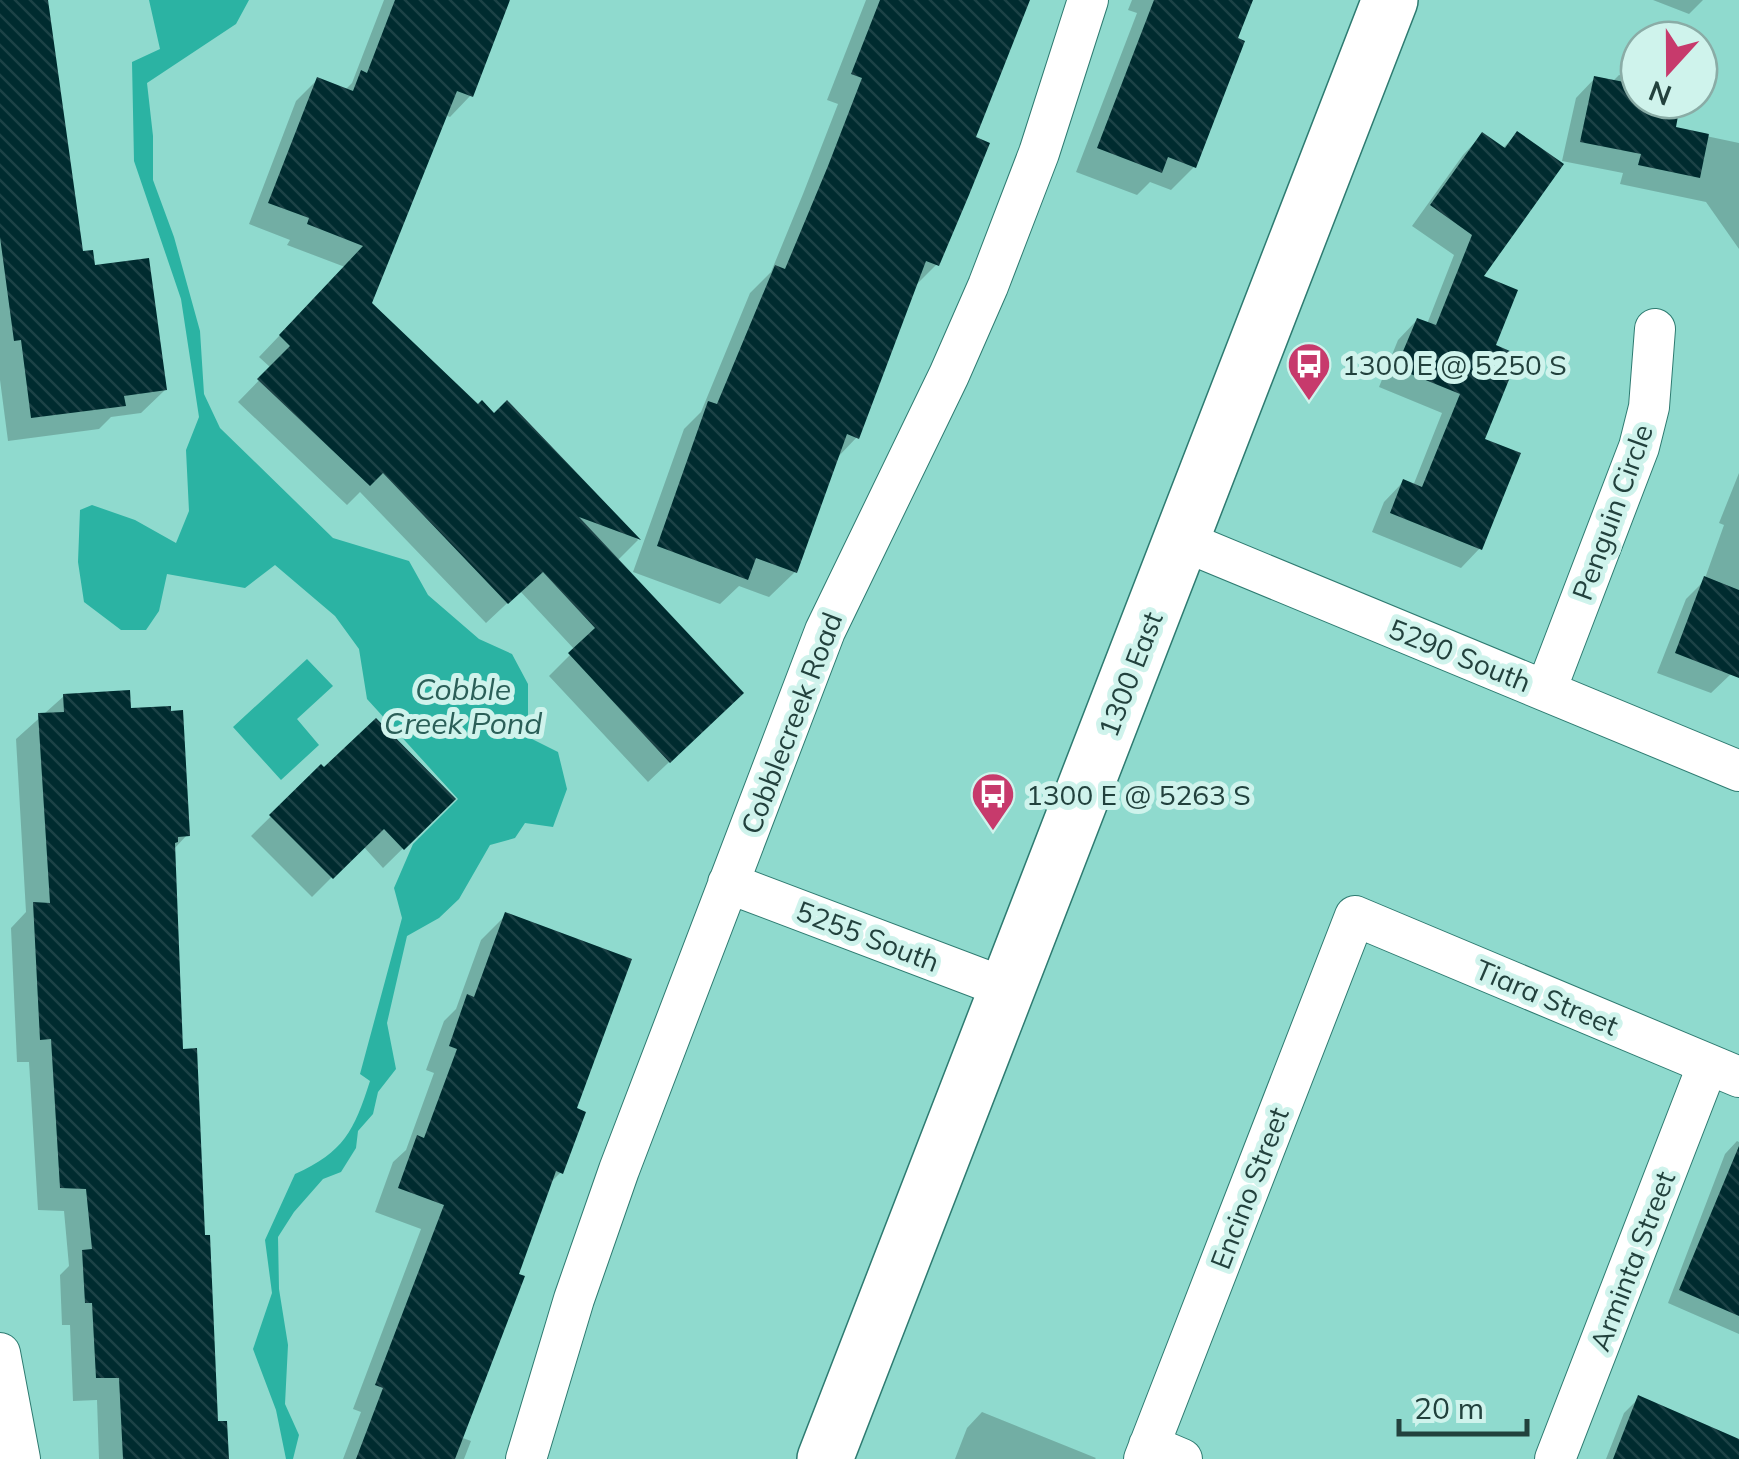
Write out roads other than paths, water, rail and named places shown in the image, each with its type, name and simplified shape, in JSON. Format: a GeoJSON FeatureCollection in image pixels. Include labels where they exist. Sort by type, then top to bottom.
{"type":"FeatureCollection","features":[{"type":"Feature","properties":{"kind":"main road","name":"1300 East"},"geometry":{"type":"LineString","coordinates":[[826,1459],[1390,0]]}},
{"type":"Feature","properties":{"kind":"street","name":"Cobblecreek Road"},"geometry":{"type":"LineString","coordinates":[[526,1459],[600,1225],[825,631],[988,286],[1039,153],[1088,0]]}},
{"type":"Feature","properties":{"kind":"street","name":"Penguin Circle"},"geometry":{"type":"LineString","coordinates":[[1546,690],[1639,447],[1649,408],[1655,329]]}},
{"type":"Feature","properties":{"kind":"street","name":"5290 South"},"geometry":{"type":"LineString","coordinates":[[1181,540],[1739,770]]}},
{"type":"Feature","properties":{"kind":"street","name":"5255 South"},"geometry":{"type":"LineString","coordinates":[[728,883],[1008,989]]}},
{"type":"Feature","properties":{"kind":"street","name":"Tiara Street"},"geometry":{"type":"LineString","coordinates":[[1355,916],[1724,1070]]}},
{"type":"Feature","properties":{"kind":"street","name":"Encino Street"},"geometry":{"type":"LineString","coordinates":[[1158,1455],[1355,916]]}},
{"type":"Feature","properties":{"kind":"street","name":"Arminta Street"},"geometry":{"type":"LineString","coordinates":[[1555,1459],[1724,1070]]}},
{"type":"Feature","properties":{"kind":"street"},"geometry":{"type":"LineString","coordinates":[[0,1353],[20,1459]]}},
{"type":"Feature","properties":{"kind":"water","name":"Cobble Creek Pond"},"geometry":{"type":"Polygon","coordinates":[[[149,0],[249,0],[236,24],[147,83],[153,180],[174,237],[200,331],[204,394],[220,428],[333,538],[409,561],[428,595],[479,639],[512,654],[528,684],[528,737],[558,752],[567,789],[553,827],[525,823],[515,838],[490,845],[459,899],[439,918],[407,936],[387,1023],[396,1069],[378,1092],[373,1114],[358,1131],[356,1148],[341,1172],[323,1179],[278,1237],[279,1289],[288,1345],[285,1404],[299,1435],[293,1459],[286,1459],[276,1410],[253,1349],[272,1293],[265,1240],[295,1174],[336,1148],[358,1114],[370,1081],[360,1074],[402,918],[394,888],[413,844],[458,799],[367,699],[359,649],[335,616],[275,565],[245,588],[167,574],[159,611],[146,630],[121,630],[84,602],[78,562],[80,510],[92,505],[135,520],[176,543],[189,511],[186,450],[199,417],[181,299],[134,161],[132,62],[160,49],[149,0]]]}},
{"type":"Feature","properties":{"kind":"water"},"geometry":{"type":"Polygon","coordinates":[[[307,659],[333,686],[297,719],[319,745],[281,780],[233,727],[307,659]]]}},
{"type":"Feature","properties":{"kind":"place","name":"1300 E @ 5250 S"},"geometry":{"type":"Point","coordinates":[1309,402]}},
{"type":"Feature","properties":{"kind":"place","name":"1300 E @ 5263 S"},"geometry":{"type":"Point","coordinates":[993,832]}}]}
